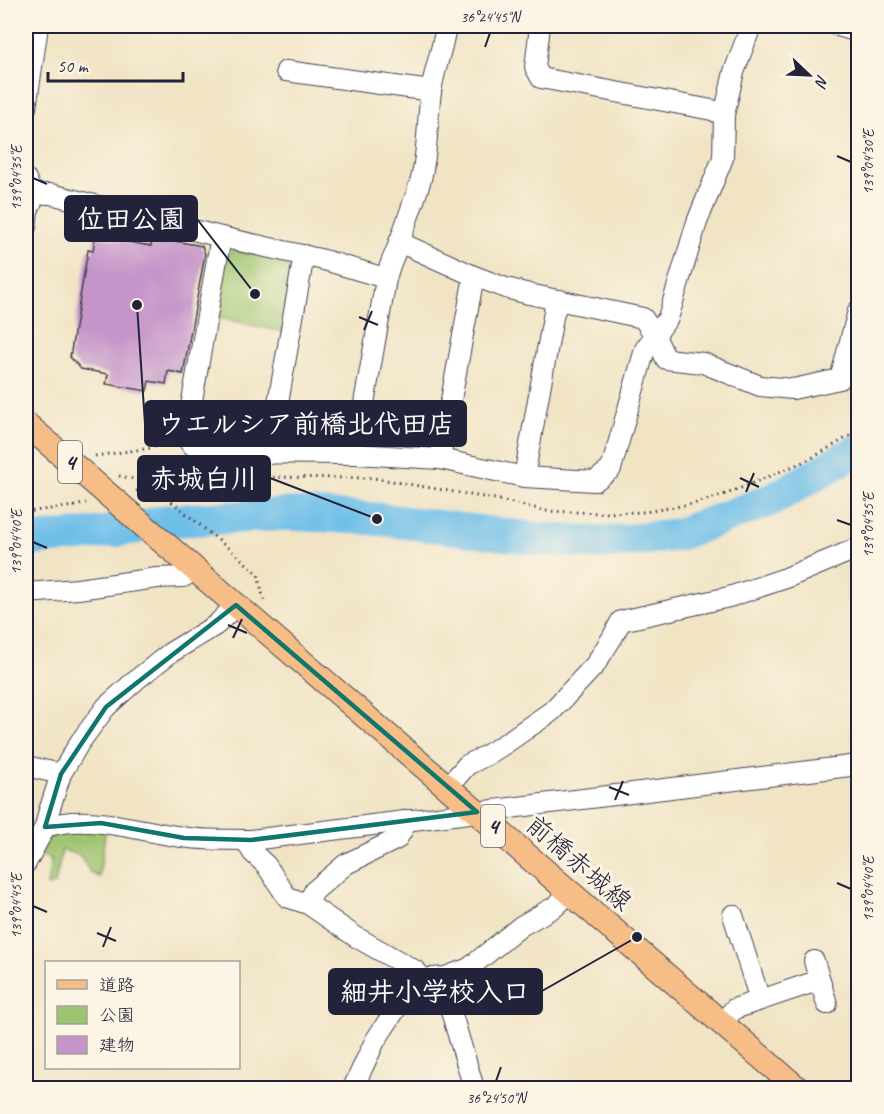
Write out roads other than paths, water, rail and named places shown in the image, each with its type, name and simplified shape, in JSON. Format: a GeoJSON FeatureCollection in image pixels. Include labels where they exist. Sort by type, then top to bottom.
{"type":"FeatureCollection","features":[{"type":"Feature","properties":{"kind":"main road","name":"4"},"geometry":{"type":"LineString","coordinates":[[26,424],[112,490],[191,567]]}},
{"type":"Feature","properties":{"kind":"main road","name":"前橋赤城線"},"geometry":{"type":"LineString","coordinates":[[191,567],[797,1089]]}},
{"type":"Feature","properties":{"kind":"street"},"geometry":{"type":"LineString","coordinates":[[26,108],[38,26]]}},
{"type":"Feature","properties":{"kind":"street"},"geometry":{"type":"LineString","coordinates":[[355,454],[385,278],[421,178],[426,154],[434,72],[445,37],[446,26]]}},
{"type":"Feature","properties":{"kind":"street"},"geometry":{"type":"LineString","coordinates":[[540,26],[535,67],[541,78],[712,110],[724,116]]}},
{"type":"Feature","properties":{"kind":"street"},"geometry":{"type":"LineString","coordinates":[[221,237],[187,429],[188,439],[194,446],[217,453],[355,454],[440,459],[524,477],[595,481],[610,469],[645,349],[668,318],[697,222],[723,158],[724,116],[734,72],[752,26]]}},
{"type":"Feature","properties":{"kind":"street"},"geometry":{"type":"LineString","coordinates":[[838,26],[858,32]]}},
{"type":"Feature","properties":{"kind":"street"},"geometry":{"type":"LineString","coordinates":[[286,71],[431,91]]}},
{"type":"Feature","properties":{"kind":"street"},"geometry":{"type":"LineString","coordinates":[[28,204],[41,194],[51,194],[221,237],[324,260],[385,278]]}},
{"type":"Feature","properties":{"kind":"street"},"geometry":{"type":"LineString","coordinates":[[399,242],[474,276],[529,294],[643,318],[656,336],[666,359],[703,363],[760,386],[794,389],[840,379],[858,311]]}},
{"type":"Feature","properties":{"kind":"street"},"geometry":{"type":"LineString","coordinates":[[269,454],[303,255]]}},
{"type":"Feature","properties":{"kind":"street"},"geometry":{"type":"LineString","coordinates":[[440,459],[474,276]]}},
{"type":"Feature","properties":{"kind":"street"},"geometry":{"type":"LineString","coordinates":[[524,477],[554,312],[560,300]]}},
{"type":"Feature","properties":{"kind":"street"},"geometry":{"type":"LineString","coordinates":[[447,787],[467,765],[506,743],[552,711],[595,665],[621,621],[729,597],[786,578],[858,548]]}},
{"type":"Feature","properties":{"kind":"street"},"geometry":{"type":"LineString","coordinates":[[26,593],[183,577],[191,567]]}},
{"type":"Feature","properties":{"kind":"street"},"geometry":{"type":"LineString","coordinates":[[26,863],[45,828],[61,774],[80,742],[106,707],[170,653],[216,625],[236,605]]}},
{"type":"Feature","properties":{"kind":"street"},"geometry":{"type":"LineString","coordinates":[[45,828],[59,823],[101,823],[184,838],[244,840],[858,765]]}},
{"type":"Feature","properties":{"kind":"street"},"geometry":{"type":"LineString","coordinates":[[26,766],[61,774]]}},
{"type":"Feature","properties":{"kind":"street"},"geometry":{"type":"LineString","coordinates":[[308,904],[314,891],[346,864],[397,839],[408,820]]}},
{"type":"Feature","properties":{"kind":"street"},"geometry":{"type":"LineString","coordinates":[[244,840],[253,853],[266,864],[287,897],[308,904],[356,937],[432,978],[474,1089]]}},
{"type":"Feature","properties":{"kind":"street"},"geometry":{"type":"LineString","coordinates":[[353,1089],[375,1041],[409,989],[420,979],[469,968],[521,926],[556,906],[570,892]]}},
{"type":"Feature","properties":{"kind":"street"},"geometry":{"type":"LineString","coordinates":[[733,915],[760,1000]]}},
{"type":"Feature","properties":{"kind":"street"},"geometry":{"type":"LineString","coordinates":[[722,1024],[734,1009],[760,1000],[817,970],[827,1004]]}},
{"type":"Feature","properties":{"kind":"waterway"},"geometry":{"type":"LineString","coordinates":[[26,540],[85,535],[135,528],[164,521],[290,514],[377,519],[549,540],[602,543],[677,535],[773,499],[858,450]]}},
{"type":"Feature","properties":{"kind":"place","name":"位田公園"},"geometry":{"type":"Point","coordinates":[255,294]}},
{"type":"Feature","properties":{"kind":"place","name":"ウエルシア前橋北代田店"},"geometry":{"type":"Point","coordinates":[137,305]}},
{"type":"Feature","properties":{"kind":"place","name":"赤城白川"},"geometry":{"type":"Point","coordinates":[377,519]}},
{"type":"Feature","properties":{"kind":"place","name":"細井小学校入口"},"geometry":{"type":"Point","coordinates":[637,937]}}]}
